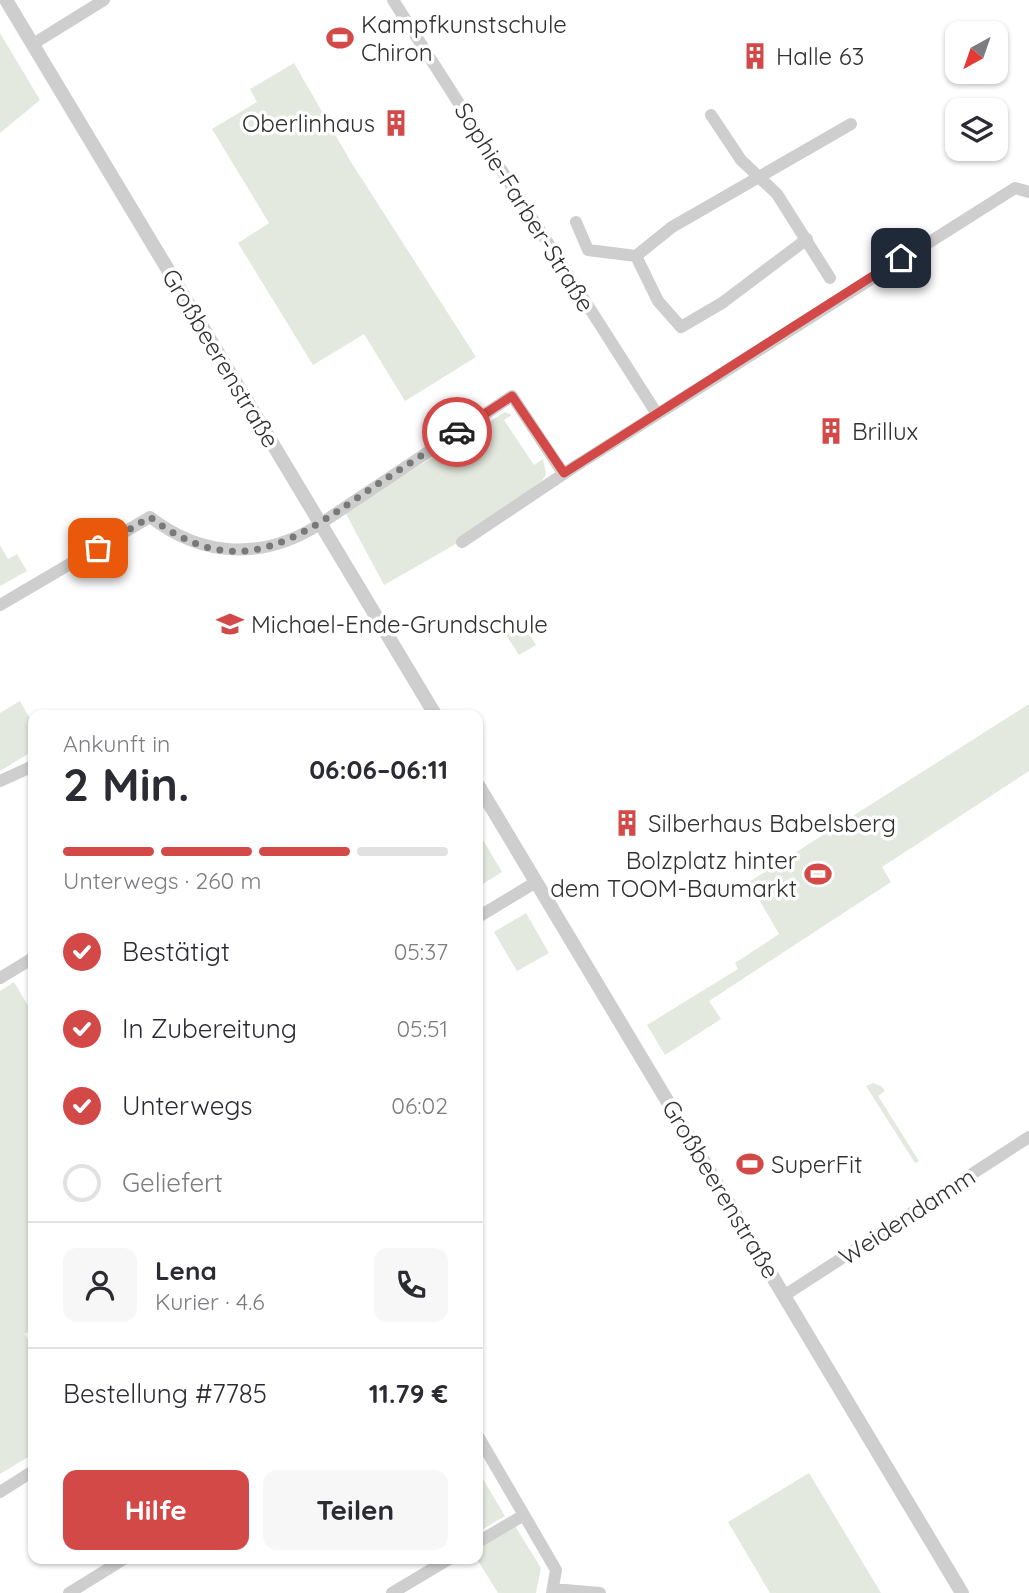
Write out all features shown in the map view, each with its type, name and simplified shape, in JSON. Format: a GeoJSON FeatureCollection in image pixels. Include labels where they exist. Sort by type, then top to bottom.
{"type":"FeatureCollection","features":[{"type":"Feature","properties":{"kind":"street","name":"Großbeerenstraße"},"geometry":{"type":"LineString","coordinates":[[6,0],[432,710]]}},
{"type":"Feature","properties":{"kind":"street"},"geometry":{"type":"LineString","coordinates":[[33,44],[104,0]]}},
{"type":"Feature","properties":{"kind":"street","name":"Sophie-Farber-Straße"},"geometry":{"type":"LineString","coordinates":[[393,0],[657,414]]}},
{"type":"Feature","properties":{"kind":"street"},"geometry":{"type":"LineString","coordinates":[[711,115],[741,160],[762,178],[807,239],[830,278]]}},
{"type":"Feature","properties":{"kind":"street"},"geometry":{"type":"LineString","coordinates":[[576,222],[588,250],[636,256],[672,227],[762,178],[851,124]]}},
{"type":"Feature","properties":{"kind":"street"},"geometry":{"type":"LineString","coordinates":[[462,542],[564,473],[1015,188],[1029,191]]}},
{"type":"Feature","properties":{"kind":"street"},"geometry":{"type":"LineString","coordinates":[[636,256],[658,300],[681,327],[722,303],[807,239]]}},
{"type":"Feature","properties":{"kind":"street"},"geometry":{"type":"LineString","coordinates":[[0,605],[150,517],[197,545],[234,551],[279,545],[320,524],[512,396],[564,473]]}},
{"type":"Feature","properties":{"kind":"street"},"geometry":{"type":"LineString","coordinates":[[0,781],[28,767]]}},
{"type":"Feature","properties":{"kind":"street","name":"Großbeerenstraße"},"geometry":{"type":"LineString","coordinates":[[483,793],[962,1593]]}},
{"type":"Feature","properties":{"kind":"street"},"geometry":{"type":"LineString","coordinates":[[483,914],[536,882]]}},
{"type":"Feature","properties":{"kind":"street"},"geometry":{"type":"LineString","coordinates":[[0,978],[28,961]]}},
{"type":"Feature","properties":{"kind":"street","name":"Weidendamm"},"geometry":{"type":"LineString","coordinates":[[785,1294],[1029,1137]]}},
{"type":"Feature","properties":{"kind":"street"},"geometry":{"type":"LineString","coordinates":[[483,1444],[556,1570],[552,1591],[600,1593]]}},
{"type":"Feature","properties":{"kind":"street"},"geometry":{"type":"LineString","coordinates":[[0,1492],[28,1474]]}},
{"type":"Feature","properties":{"kind":"street"},"geometry":{"type":"LineString","coordinates":[[483,1539],[524,1514]]}},
{"type":"Feature","properties":{"kind":"street"},"geometry":{"type":"LineString","coordinates":[[69,1593],[116,1564]]}},
{"type":"Feature","properties":{"kind":"street"},"geometry":{"type":"LineString","coordinates":[[392,1593],[441,1564]]}},
{"type":"Feature","properties":{"kind":"shaded area"},"geometry":{"type":"Polygon","coordinates":[[[0,33],[40,100],[0,133],[0,33]]]}},
{"type":"Feature","properties":{"kind":"shaded area"},"geometry":{"type":"Polygon","coordinates":[[[294,63],[351,162],[476,357],[405,401],[364,334],[313,365],[238,243],[269,223],[212,129],[257,102],[250,89],[294,63]]]}},
{"type":"Feature","properties":{"kind":"shaded area"},"geometry":{"type":"Polygon","coordinates":[[[505,412],[512,415],[504,420],[534,465],[543,459],[546,474],[542,481],[454,545],[384,585],[345,512],[505,412]]]}},
{"type":"Feature","properties":{"kind":"shaded area"},"geometry":{"type":"Polygon","coordinates":[[[0,545],[8,559],[17,554],[27,571],[0,586],[0,545]]]}},
{"type":"Feature","properties":{"kind":"shaded area"},"geometry":{"type":"Polygon","coordinates":[[[518,617],[536,645],[519,655],[501,627],[518,617]]]}},
{"type":"Feature","properties":{"kind":"shaded area"},"geometry":{"type":"Polygon","coordinates":[[[20,701],[28,715],[28,754],[0,771],[0,713],[20,701]]]}},
{"type":"Feature","properties":{"kind":"shaded area"},"geometry":{"type":"Polygon","coordinates":[[[1029,704],[1029,771],[882,867],[891,882],[709,1001],[721,1019],[665,1055],[647,1025],[738,969],[735,963],[779,934],[749,882],[1029,704]]]}},
{"type":"Feature","properties":{"kind":"shaded area"},"geometry":{"type":"Polygon","coordinates":[[[483,840],[502,872],[483,884],[483,840]]]}},
{"type":"Feature","properties":{"kind":"shaded area"},"geometry":{"type":"Polygon","coordinates":[[[526,913],[549,953],[517,971],[494,932],[526,913]]]}},
{"type":"Feature","properties":{"kind":"shaded area"},"geometry":{"type":"Polygon","coordinates":[[[14,982],[28,1006],[28,1332],[25,1334],[28,1340],[28,1457],[0,1474],[0,991],[14,982]]]}},
{"type":"Feature","properties":{"kind":"shaded area"},"geometry":{"type":"Polygon","coordinates":[[[873,1083],[885,1091],[878,1096],[919,1161],[915,1163],[866,1086],[873,1083]]]}},
{"type":"Feature","properties":{"kind":"shaded area"},"geometry":{"type":"Polygon","coordinates":[[[809,1473],[881,1593],[770,1593],[728,1522],[809,1473]]]}},
{"type":"Feature","properties":{"kind":"shaded area"},"geometry":{"type":"Polygon","coordinates":[[[483,1479],[505,1516],[483,1529],[483,1479]]]}},
{"type":"Feature","properties":{"kind":"shaded area"},"geometry":{"type":"Polygon","coordinates":[[[515,1526],[541,1568],[536,1593],[498,1593],[480,1564],[483,1564],[483,1546],[515,1526]]]}},
{"type":"Feature","properties":{"kind":"way so far"},"geometry":{"type":"LineString","coordinates":[[98,548],[150,517],[180,538],[197,545],[234,551],[270,548],[304,534],[457,432]]}},
{"type":"Feature","properties":{"kind":"place","name":"Kampfkunstschule Chiron"},"geometry":{"type":"Point","coordinates":[340,38]}},
{"type":"Feature","properties":{"kind":"place","name":"Halle 63"},"geometry":{"type":"Point","coordinates":[755,56]}},
{"type":"Feature","properties":{"kind":"place","name":"Oberlinhaus"},"geometry":{"type":"Point","coordinates":[396,123]}},
{"type":"Feature","properties":{"kind":"place","name":"Brillux"},"geometry":{"type":"Point","coordinates":[831,431]}},
{"type":"Feature","properties":{"kind":"place","name":"Michael-Ende-Grundschule"},"geometry":{"type":"Point","coordinates":[230,624]}},
{"type":"Feature","properties":{"kind":"place","name":"Silberhaus Babelsberg"},"geometry":{"type":"Point","coordinates":[627,823]}},
{"type":"Feature","properties":{"kind":"place","name":"Bolzplatz hinter dem TOOM-Baumarkt"},"geometry":{"type":"Point","coordinates":[818,874]}},
{"type":"Feature","properties":{"kind":"place","name":"SuperFit"},"geometry":{"type":"Point","coordinates":[750,1164]}},
{"type":"Feature","properties":{"kind":"route"},"geometry":{"type":"LineString","coordinates":[[457,432],[512,396],[564,473],[901,258]]}}]}
